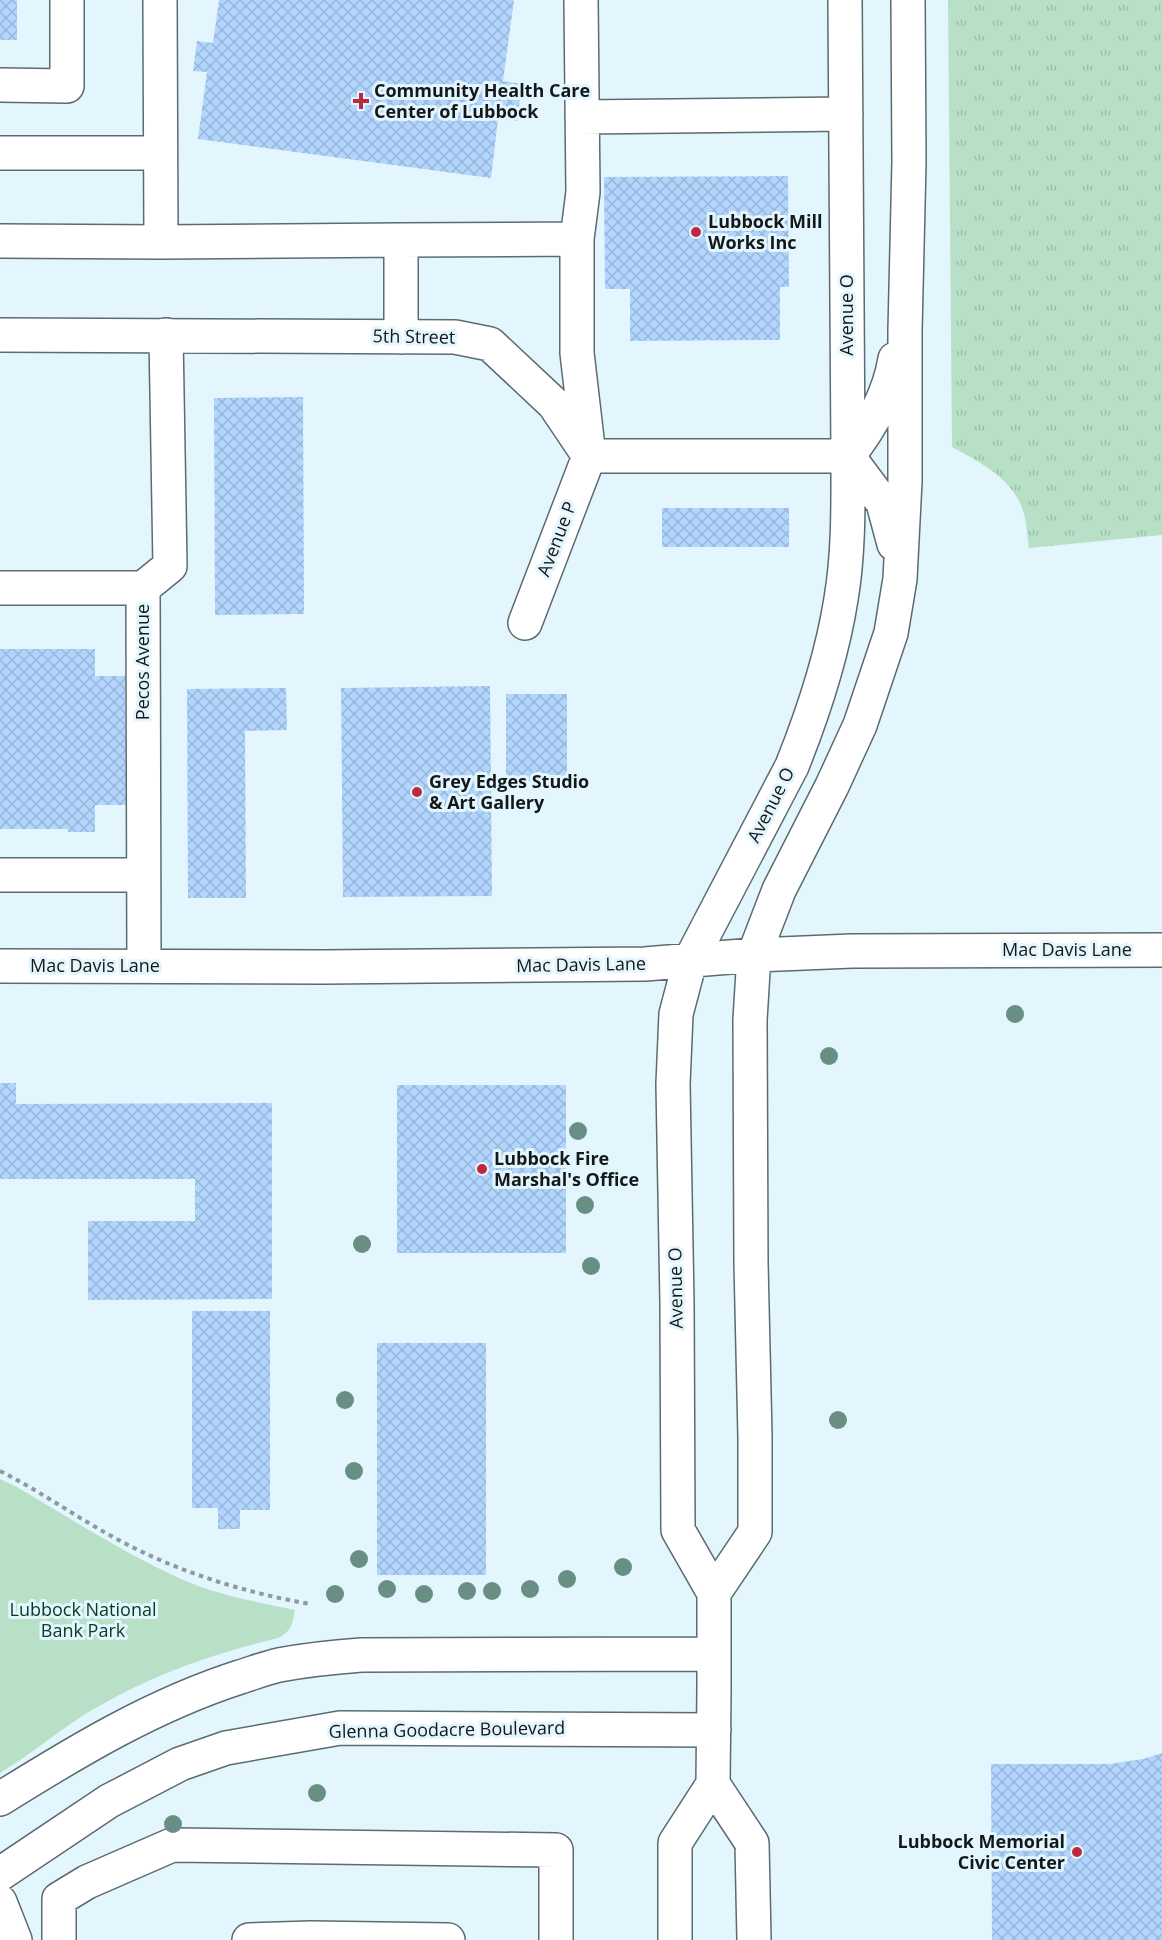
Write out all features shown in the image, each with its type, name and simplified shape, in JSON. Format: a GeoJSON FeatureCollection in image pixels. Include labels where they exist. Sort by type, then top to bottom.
{"type":"FeatureCollection","features":[{"type":"Feature","properties":{"kind":"street"},"geometry":{"type":"LineString","coordinates":[[0,85],[67,86],[68,0]]}},
{"type":"Feature","properties":{"kind":"street"},"geometry":{"type":"LineString","coordinates":[[160,0],[161,242]]}},
{"type":"Feature","properties":{"kind":"street"},"geometry":{"type":"LineString","coordinates":[[581,0],[583,192],[577,239],[577,353],[589,456],[849,456]]}},
{"type":"Feature","properties":{"kind":"street","name":"Avenue O"},"geometry":{"type":"LineString","coordinates":[[713,1784],[714,1593],[678,1530],[673,1084],[676,1014],[690,961],[792,766],[823,682],[842,597],[849,456],[845,0]]}},
{"type":"Feature","properties":{"kind":"street"},"geometry":{"type":"LineString","coordinates":[[714,1593],[755,1532],[756,1437],[751,1263],[750,1032],[754,956],[779,890],[861,725],[891,633],[901,572],[905,491],[909,162],[908,0]]}},
{"type":"Feature","properties":{"kind":"street"},"geometry":{"type":"LineString","coordinates":[[582,117],[846,114]]}},
{"type":"Feature","properties":{"kind":"street"},"geometry":{"type":"LineString","coordinates":[[0,153],[160,153]]}},
{"type":"Feature","properties":{"kind":"street"},"geometry":{"type":"LineString","coordinates":[[0,241],[577,239]]}},
{"type":"Feature","properties":{"kind":"street"},"geometry":{"type":"LineString","coordinates":[[401,240],[401,337]]}},
{"type":"Feature","properties":{"kind":"street"},"geometry":{"type":"LineString","coordinates":[[849,456],[867,433],[885,398],[894,364],[906,286]]}},
{"type":"Feature","properties":{"kind":"street","name":"Pecos Avenue"},"geometry":{"type":"LineString","coordinates":[[144,966],[143,588],[170,566],[166,334]]}},
{"type":"Feature","properties":{"kind":"street","name":"5th Street"},"geometry":{"type":"LineString","coordinates":[[0,335],[455,337],[490,344],[554,404],[589,456]]}},
{"type":"Feature","properties":{"kind":"street","name":"Avenue P"},"geometry":{"type":"LineString","coordinates":[[525,623],[589,456]]}},
{"type":"Feature","properties":{"kind":"street"},"geometry":{"type":"LineString","coordinates":[[849,456],[883,502],[901,572]]}},
{"type":"Feature","properties":{"kind":"street"},"geometry":{"type":"LineString","coordinates":[[0,588],[143,588]]}},
{"type":"Feature","properties":{"kind":"street"},"geometry":{"type":"LineString","coordinates":[[0,875],[143,875]]}},
{"type":"Feature","properties":{"kind":"street","name":"Mac Davis Lane"},"geometry":{"type":"LineString","coordinates":[[0,966],[633,965],[852,951],[1162,950]]}},
{"type":"Feature","properties":{"kind":"street"},"geometry":{"type":"LineString","coordinates":[[0,1799],[99,1738],[159,1708],[204,1689],[277,1666],[361,1655],[714,1654]]}},
{"type":"Feature","properties":{"kind":"street","name":"Glenna Goodacre Boulevard"},"geometry":{"type":"LineString","coordinates":[[0,1874],[109,1801],[180,1764],[226,1748],[340,1728],[714,1730]]}},
{"type":"Feature","properties":{"kind":"street"},"geometry":{"type":"LineString","coordinates":[[675,1940],[675,1843],[713,1784],[752,1843],[754,1940]]}},
{"type":"Feature","properties":{"kind":"street"},"geometry":{"type":"LineString","coordinates":[[59,1940],[59,1899],[87,1882],[172,1845],[556,1850],[556,1940]]}},
{"type":"Feature","properties":{"kind":"street"},"geometry":{"type":"LineString","coordinates":[[0,1902],[15,1940]]}},
{"type":"Feature","properties":{"kind":"street"},"geometry":{"type":"LineString","coordinates":[[249,1940],[311,1938],[448,1940]]}},
{"type":"Feature","properties":{"kind":"path"},"geometry":{"type":"LineString","coordinates":[[0,1470],[113,1538],[153,1558],[267,1597],[310,1604]]}},
{"type":"Feature","properties":{"kind":"green space"},"geometry":{"type":"Polygon","coordinates":[[[948,0],[1162,0],[1162,535],[1029,548],[1024,515],[1011,489],[994,472],[952,447],[948,0]]]}},
{"type":"Feature","properties":{"kind":"green space","name":"Lubbock National Bank Park"},"geometry":{"type":"Polygon","coordinates":[[[0,1479],[118,1547],[181,1579],[223,1594],[295,1610],[291,1627],[278,1638],[204,1659],[133,1688],[87,1713],[0,1773],[0,1479]]]}},
{"type":"Feature","properties":{"kind":"building"},"geometry":{"type":"Polygon","coordinates":[[[0,0],[17,0],[17,40],[0,40],[0,0]]]}},
{"type":"Feature","properties":{"kind":"building","name":"Community Health Care Center of Lubbock"},"geometry":{"type":"Polygon","coordinates":[[[219,0],[514,0],[503,81],[522,84],[517,121],[498,119],[491,178],[198,139],[207,72],[193,71],[197,41],[213,43],[219,0]]]}},
{"type":"Feature","properties":{"kind":"building","name":"Lubbock Mill Works Inc"},"geometry":{"type":"Polygon","coordinates":[[[788,176],[789,287],[780,287],[780,340],[630,341],[630,289],[605,289],[604,177],[788,176]]]}},
{"type":"Feature","properties":{"kind":"building"},"geometry":{"type":"Polygon","coordinates":[[[303,397],[304,614],[215,615],[214,398],[303,397]]]}},
{"type":"Feature","properties":{"kind":"building"},"geometry":{"type":"Polygon","coordinates":[[[662,508],[789,508],[789,547],[662,547],[662,508]]]}},
{"type":"Feature","properties":{"kind":"building"},"geometry":{"type":"Polygon","coordinates":[[[0,649],[95,649],[95,676],[125,676],[126,805],[95,805],[95,832],[68,832],[68,829],[0,829],[0,649]]]}},
{"type":"Feature","properties":{"kind":"building","name":"Grey Edges Studio & Art Gallery"},"geometry":{"type":"Polygon","coordinates":[[[490,686],[492,896],[343,897],[341,688],[490,686]]]}},
{"type":"Feature","properties":{"kind":"building"},"geometry":{"type":"Polygon","coordinates":[[[286,688],[287,730],[245,731],[246,898],[188,898],[187,689],[286,688]]]}},
{"type":"Feature","properties":{"kind":"building"},"geometry":{"type":"Polygon","coordinates":[[[506,694],[567,694],[567,781],[506,781],[506,694]]]}},
{"type":"Feature","properties":{"kind":"building"},"geometry":{"type":"Polygon","coordinates":[[[0,1083],[16,1083],[16,1104],[272,1103],[272,1299],[88,1300],[88,1221],[195,1221],[195,1179],[0,1179],[0,1083]]]}},
{"type":"Feature","properties":{"kind":"building","name":"Lubbock Fire Marshal's Office"},"geometry":{"type":"Polygon","coordinates":[[[397,1085],[566,1085],[566,1253],[397,1253],[397,1085]]]}},
{"type":"Feature","properties":{"kind":"building"},"geometry":{"type":"Polygon","coordinates":[[[192,1311],[270,1311],[270,1510],[240,1510],[240,1529],[218,1529],[218,1508],[192,1508],[192,1311]]]}},
{"type":"Feature","properties":{"kind":"building"},"geometry":{"type":"Polygon","coordinates":[[[377,1343],[486,1343],[486,1575],[377,1575],[377,1343]]]}},
{"type":"Feature","properties":{"kind":"building","name":"Lubbock Memorial Civic Center"},"geometry":{"type":"Polygon","coordinates":[[[1162,1753],[1162,1940],[992,1940],[991,1764],[1110,1764],[1143,1759],[1162,1753]]]}},
{"type":"Feature","properties":{"kind":"place","name":"Community Health Care Center of Lubbock"},"geometry":{"type":"Point","coordinates":[361,101]}},
{"type":"Feature","properties":{"kind":"place","name":"Lubbock Mill Works Inc"},"geometry":{"type":"Point","coordinates":[696,232]}},
{"type":"Feature","properties":{"kind":"place","name":"Grey Edges Studio & Art Gallery"},"geometry":{"type":"Point","coordinates":[417,792]}},
{"type":"Feature","properties":{"kind":"place","name":"Lubbock Fire Marshal's Office"},"geometry":{"type":"Point","coordinates":[482,1169]}},
{"type":"Feature","properties":{"kind":"place","name":"Lubbock Memorial Civic Center"},"geometry":{"type":"Point","coordinates":[1077,1852]}}]}
